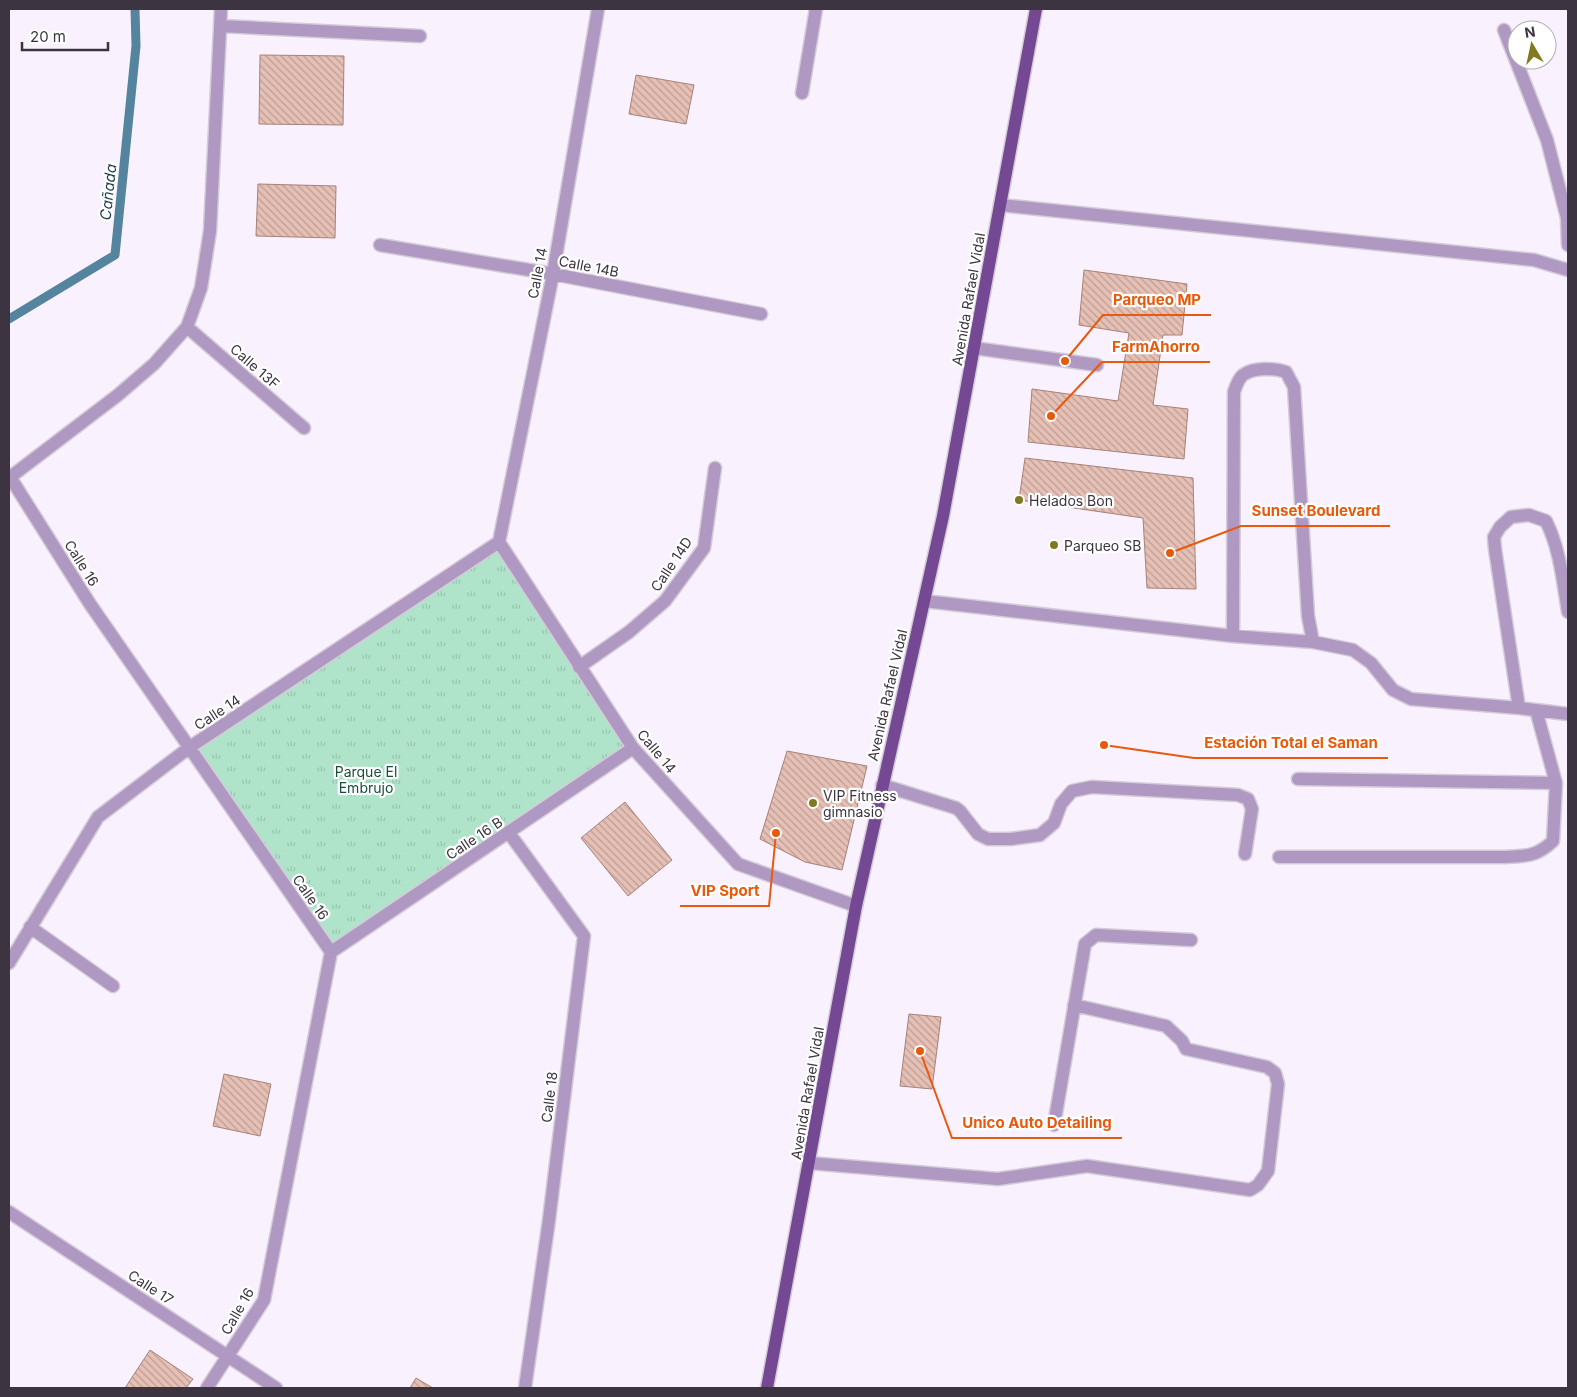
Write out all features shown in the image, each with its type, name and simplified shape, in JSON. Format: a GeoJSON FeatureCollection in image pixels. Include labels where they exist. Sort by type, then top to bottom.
{"type":"FeatureCollection","features":[{"type":"Feature","properties":{"kind":"main road","name":"Avenida Rafael Vidal"},"geometry":{"type":"LineString","coordinates":[[767,1388],[856,906],[943,516],[1036,9]]}},
{"type":"Feature","properties":{"kind":"street"},"geometry":{"type":"LineString","coordinates":[[9,477],[118,395],[154,364],[187,326],[201,288],[210,231],[220,9]]}},
{"type":"Feature","properties":{"kind":"street","name":"Calle 14"},"geometry":{"type":"LineString","coordinates":[[598,9],[553,274],[499,542],[633,748],[738,864],[856,906]]}},
{"type":"Feature","properties":{"kind":"street"},"geometry":{"type":"LineString","coordinates":[[802,93],[816,9]]}},
{"type":"Feature","properties":{"kind":"street"},"geometry":{"type":"LineString","coordinates":[[220,26],[420,36]]}},
{"type":"Feature","properties":{"kind":"street"},"geometry":{"type":"LineString","coordinates":[[1504,30],[1546,140],[1567,218],[1568,244]]}},
{"type":"Feature","properties":{"kind":"street"},"geometry":{"type":"LineString","coordinates":[[1000,205],[1534,260],[1568,270]]}},
{"type":"Feature","properties":{"kind":"street","name":"Calle 14B"},"geometry":{"type":"LineString","coordinates":[[380,244],[553,274],[762,314]]}},
{"type":"Feature","properties":{"kind":"street","name":"Calle 13F"},"geometry":{"type":"LineString","coordinates":[[187,326],[304,428]]}},
{"type":"Feature","properties":{"kind":"street"},"geometry":{"type":"LineString","coordinates":[[974,348],[1097,365]]}},
{"type":"Feature","properties":{"kind":"street"},"geometry":{"type":"LineString","coordinates":[[1233,636],[1234,392],[1244,374],[1265,368],[1276,368],[1286,372],[1294,387],[1308,616],[1313,642]]}},
{"type":"Feature","properties":{"kind":"street","name":"Calle 14D"},"geometry":{"type":"LineString","coordinates":[[579,667],[629,632],[665,601],[704,548],[714,468]]}},
{"type":"Feature","properties":{"kind":"street","name":"Calle 16"},"geometry":{"type":"LineString","coordinates":[[9,477],[90,604],[331,952],[264,1300],[207,1388]]}},
{"type":"Feature","properties":{"kind":"street"},"geometry":{"type":"LineString","coordinates":[[1519,708],[1494,550],[1494,537],[1500,527],[1511,517],[1528,514],[1546,521],[1556,546],[1568,612]]}},
{"type":"Feature","properties":{"kind":"street","name":"Calle 14"},"geometry":{"type":"LineString","coordinates":[[9,963],[98,817],[190,747],[499,542]]}},
{"type":"Feature","properties":{"kind":"street"},"geometry":{"type":"LineString","coordinates":[[924,602],[1233,636],[1313,642],[1353,650],[1371,664],[1393,690],[1411,699],[1568,714]]}},
{"type":"Feature","properties":{"kind":"street"},"geometry":{"type":"LineString","coordinates":[[1279,857],[1530,856],[1542,851],[1553,841],[1556,782],[1536,710]]}},
{"type":"Feature","properties":{"kind":"street","name":"Calle 16 B"},"geometry":{"type":"LineString","coordinates":[[331,952],[633,748]]}},
{"type":"Feature","properties":{"kind":"street"},"geometry":{"type":"LineString","coordinates":[[1298,779],[1556,782]]}},
{"type":"Feature","properties":{"kind":"street"},"geometry":{"type":"LineString","coordinates":[[882,785],[956,808],[978,834],[988,838],[1011,839],[1040,835],[1054,823],[1061,804],[1072,792],[1092,787],[1238,795],[1248,799],[1252,809],[1245,854]]}},
{"type":"Feature","properties":{"kind":"street","name":"Calle 18"},"geometry":{"type":"LineString","coordinates":[[509,832],[584,936],[549,1220],[525,1388]]}},
{"type":"Feature","properties":{"kind":"street"},"geometry":{"type":"LineString","coordinates":[[30,927],[113,986]]}},
{"type":"Feature","properties":{"kind":"street"},"geometry":{"type":"LineString","coordinates":[[1054,1125],[1085,944],[1096,935],[1191,940]]}},
{"type":"Feature","properties":{"kind":"street"},"geometry":{"type":"LineString","coordinates":[[809,1163],[998,1179],[1087,1166],[1250,1190],[1258,1185],[1268,1171],[1278,1084],[1275,1073],[1267,1067],[1186,1049],[1182,1041],[1166,1026],[1074,1005]]}},
{"type":"Feature","properties":{"kind":"street","name":"Calle 17"},"geometry":{"type":"LineString","coordinates":[[9,1212],[276,1388]]}},
{"type":"Feature","properties":{"kind":"green space","name":"Parque El Embrujo"},"geometry":{"type":"Polygon","coordinates":[[[499,542],[633,748],[331,952],[190,747],[499,542]]]}},
{"type":"Feature","properties":{"kind":"building"},"geometry":{"type":"Polygon","coordinates":[[[260,55],[344,56],[343,125],[259,124],[260,55]]]}},
{"type":"Feature","properties":{"kind":"building"},"geometry":{"type":"Polygon","coordinates":[[[636,75],[694,85],[686,124],[629,114],[636,75]]]}},
{"type":"Feature","properties":{"kind":"building"},"geometry":{"type":"Polygon","coordinates":[[[258,184],[336,186],[335,238],[256,236],[258,184]]]}},
{"type":"Feature","properties":{"kind":"building"},"geometry":{"type":"Polygon","coordinates":[[[1084,270],[1187,284],[1182,335],[1163,335],[1153,405],[1188,409],[1184,459],[1028,442],[1032,389],[1118,401],[1129,333],[1079,325],[1084,270]]]}},
{"type":"Feature","properties":{"kind":"building"},"geometry":{"type":"Polygon","coordinates":[[[1025,458],[1193,478],[1196,589],[1147,588],[1143,518],[1019,500],[1025,458]]]}},
{"type":"Feature","properties":{"kind":"building"},"geometry":{"type":"Polygon","coordinates":[[[787,751],[867,766],[842,870],[805,862],[760,839],[787,751]]]}},
{"type":"Feature","properties":{"kind":"building"},"geometry":{"type":"Polygon","coordinates":[[[625,802],[672,860],[628,896],[581,838],[625,802]]]}},
{"type":"Feature","properties":{"kind":"building"},"geometry":{"type":"Polygon","coordinates":[[[909,1014],[941,1017],[932,1089],[900,1086],[909,1014]]]}},
{"type":"Feature","properties":{"kind":"building"},"geometry":{"type":"Polygon","coordinates":[[[224,1074],[271,1084],[260,1136],[213,1126],[224,1074]]]}},
{"type":"Feature","properties":{"kind":"building"},"geometry":{"type":"Polygon","coordinates":[[[150,1350],[193,1379],[186,1388],[125,1388],[150,1350]]]}},
{"type":"Feature","properties":{"kind":"building"},"geometry":{"type":"Polygon","coordinates":[[[416,1378],[433,1388],[410,1388],[416,1378]]]}},
{"type":"Feature","properties":{"kind":"waterway","name":"Cañada"},"geometry":{"type":"LineString","coordinates":[[9,319],[115,255],[136,46],[135,9]]}},
{"type":"Feature","properties":{"kind":"place","name":"Parqueo MP"},"geometry":{"type":"Point","coordinates":[1065,361]}},
{"type":"Feature","properties":{"kind":"place","name":"FarmAhorro"},"geometry":{"type":"Point","coordinates":[1051,416]}},
{"type":"Feature","properties":{"kind":"place","name":"Helados Bon"},"geometry":{"type":"Point","coordinates":[1019,500]}},
{"type":"Feature","properties":{"kind":"place","name":"Parqueo SB"},"geometry":{"type":"Point","coordinates":[1054,545]}},
{"type":"Feature","properties":{"kind":"place","name":"Sunset Boulevard"},"geometry":{"type":"Point","coordinates":[1170,553]}},
{"type":"Feature","properties":{"kind":"place","name":"Estación Total el Saman"},"geometry":{"type":"Point","coordinates":[1104,745]}},
{"type":"Feature","properties":{"kind":"place","name":"VIP Fitness gimnasio"},"geometry":{"type":"Point","coordinates":[813,803]}},
{"type":"Feature","properties":{"kind":"place","name":"VIP Sport"},"geometry":{"type":"Point","coordinates":[776,833]}},
{"type":"Feature","properties":{"kind":"place","name":"Unico Auto Detailing"},"geometry":{"type":"Point","coordinates":[920,1051]}}]}
